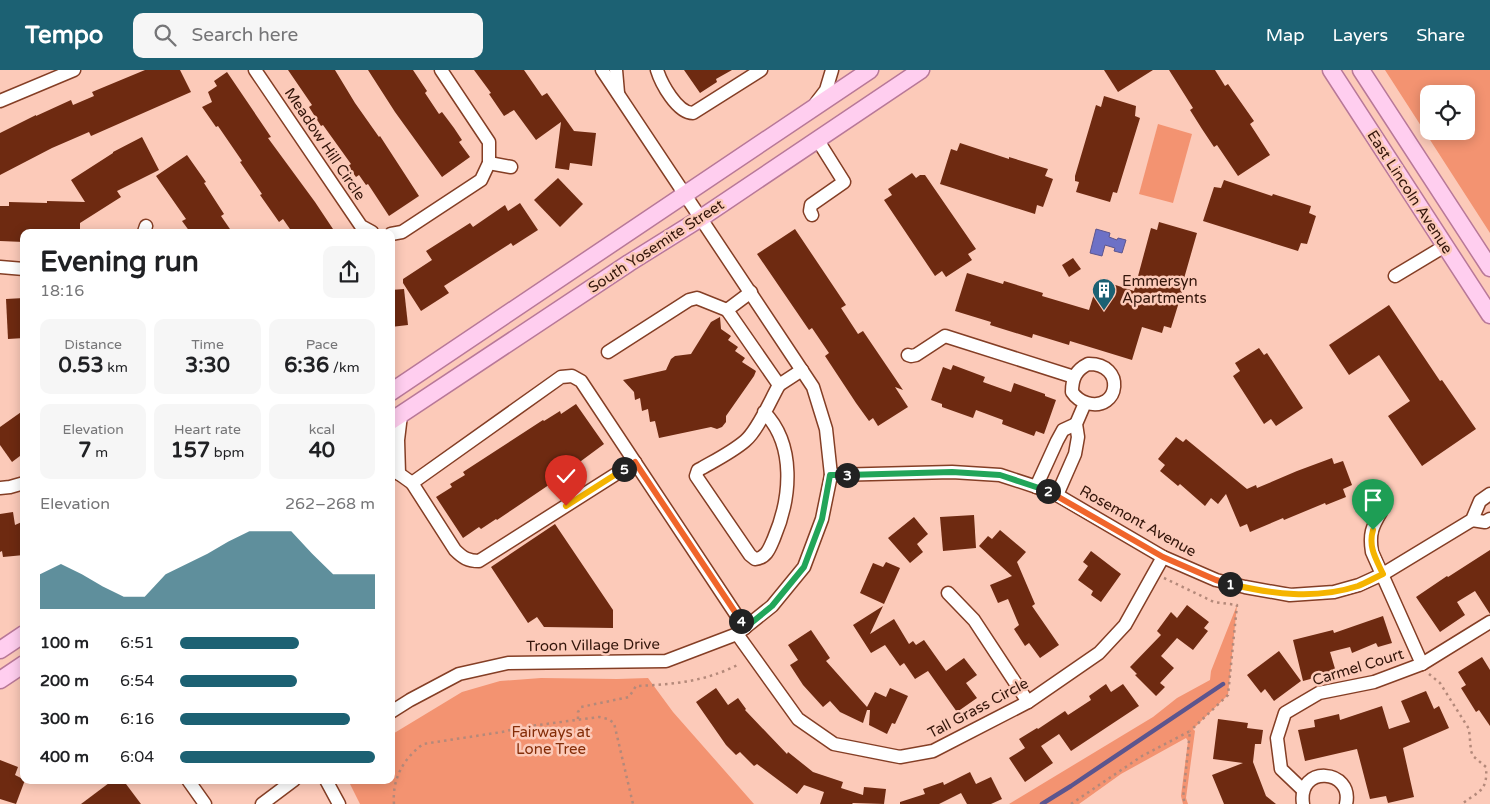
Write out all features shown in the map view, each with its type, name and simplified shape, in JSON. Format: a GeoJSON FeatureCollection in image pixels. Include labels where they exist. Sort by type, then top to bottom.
{"type":"FeatureCollection","features":[{"type":"Feature","properties":{"kind":"main road","name":"South Yosemite Street"},"geometry":{"type":"LineString","coordinates":[[395,389],[870,70]]}},
{"type":"Feature","properties":{"kind":"main road","name":"South Yosemite Street"},"geometry":{"type":"LineString","coordinates":[[396,418],[922,70]]}},
{"type":"Feature","properties":{"kind":"main road","name":"East Lincoln Avenue"},"geometry":{"type":"LineString","coordinates":[[1331,70],[1490,315]]}},
{"type":"Feature","properties":{"kind":"main road","name":"East Lincoln Avenue"},"geometry":{"type":"LineString","coordinates":[[1361,70],[1490,268]]}},
{"type":"Feature","properties":{"kind":"main road"},"geometry":{"type":"LineString","coordinates":[[1371,70],[1377,94]]}},
{"type":"Feature","properties":{"kind":"main road"},"geometry":{"type":"LineString","coordinates":[[0,650],[20,637]]}},
{"type":"Feature","properties":{"kind":"main road"},"geometry":{"type":"LineString","coordinates":[[0,680],[20,667]]}},
{"type":"Feature","properties":{"kind":"street"},"geometry":{"type":"LineString","coordinates":[[0,101],[74,70]]}},
{"type":"Feature","properties":{"kind":"street","name":"Meadow Hill Circle"},"geometry":{"type":"LineString","coordinates":[[255,70],[361,226],[366,229]]}},
{"type":"Feature","properties":{"kind":"street"},"geometry":{"type":"LineString","coordinates":[[395,233],[402,232],[480,180],[489,163],[489,142],[441,70]]}},
{"type":"Feature","properties":{"kind":"street","name":"Troon Village Drive"},"geometry":{"type":"LineString","coordinates":[[395,709],[459,674],[508,662],[666,661],[741,631],[772,606],[804,567],[822,519],[830,475],[826,429],[813,386],[602,70]]}},
{"type":"Feature","properties":{"kind":"street"},"geometry":{"type":"LineString","coordinates":[[616,70],[618,95]]}},
{"type":"Feature","properties":{"kind":"street"},"geometry":{"type":"LineString","coordinates":[[657,70],[678,107],[692,113],[761,70]]}},
{"type":"Feature","properties":{"kind":"street"},"geometry":{"type":"LineString","coordinates":[[811,109],[826,90],[832,70]]}},
{"type":"Feature","properties":{"kind":"street"},"geometry":{"type":"LineString","coordinates":[[812,215],[810,211],[811,206],[844,182],[817,139]]}},
{"type":"Feature","properties":{"kind":"street"},"geometry":{"type":"LineString","coordinates":[[489,163],[511,167]]}},
{"type":"Feature","properties":{"kind":"street"},"geometry":{"type":"LineString","coordinates":[[1395,276],[1445,246]]}},
{"type":"Feature","properties":{"kind":"street"},"geometry":{"type":"LineString","coordinates":[[0,267],[20,269]]}},
{"type":"Feature","properties":{"kind":"street"},"geometry":{"type":"LineString","coordinates":[[727,310],[751,292]]}},
{"type":"Feature","properties":{"kind":"street"},"geometry":{"type":"LineString","coordinates":[[608,352],[689,300],[697,298],[727,310],[779,385]]}},
{"type":"Feature","properties":{"kind":"street"},"geometry":{"type":"LineString","coordinates":[[908,355],[916,355],[945,336],[1074,377]]}},
{"type":"Feature","properties":{"kind":"street"},"geometry":{"type":"LineString","coordinates":[[1088,364],[1103,366],[1113,375],[1115,389],[1106,401],[1099,404],[1085,403],[1072,392],[1074,377],[1082,367],[1088,364]]}},
{"type":"Feature","properties":{"kind":"street"},"geometry":{"type":"LineString","coordinates":[[764,412],[773,422],[779,433],[785,450],[788,476],[786,503],[781,524],[770,550],[760,559],[755,559],[750,555],[696,476],[698,470],[746,441],[779,385],[802,370]]}},
{"type":"Feature","properties":{"kind":"street","name":"Tall Grass Circle"},"geometry":{"type":"LineString","coordinates":[[412,484],[561,377],[572,376],[580,381],[635,462],[798,719],[834,744],[900,757],[933,751],[1028,702],[1099,653],[1125,625],[1163,557]]}},
{"type":"Feature","properties":{"kind":"street"},"geometry":{"type":"LineString","coordinates":[[1057,495],[1075,454],[1078,437],[1076,424],[1085,403]]}},
{"type":"Feature","properties":{"kind":"street"},"geometry":{"type":"LineString","coordinates":[[396,418],[398,440],[395,471],[412,484],[455,550],[463,558],[470,561],[480,561],[635,462]]}},
{"type":"Feature","properties":{"kind":"street"},"geometry":{"type":"LineString","coordinates":[[1036,487],[1063,430],[1076,424]]}},
{"type":"Feature","properties":{"kind":"street","name":"Rosemont Avenue"},"geometry":{"type":"LineString","coordinates":[[830,475],[952,472],[1000,475],[1057,495],[1163,557],[1216,580],[1290,595],[1334,592],[1358,586],[1383,574],[1472,520],[1485,522],[1490,519]]}},
{"type":"Feature","properties":{"kind":"street"},"geometry":{"type":"LineString","coordinates":[[0,488],[10,488],[20,484]]}},
{"type":"Feature","properties":{"kind":"street"},"geometry":{"type":"LineString","coordinates":[[1472,520],[1480,501],[1490,494]]}},
{"type":"Feature","properties":{"kind":"street"},"geometry":{"type":"LineString","coordinates":[[1381,512],[1376,520],[1370,539],[1372,552],[1422,664]]}},
{"type":"Feature","properties":{"kind":"street"},"geometry":{"type":"LineString","coordinates":[[948,593],[974,620],[1028,702]]}},
{"type":"Feature","properties":{"kind":"street","name":"Carmel Court"},"geometry":{"type":"LineString","coordinates":[[1304,790],[1281,769],[1277,738],[1286,713],[1320,693],[1374,682],[1422,664],[1490,622]]}},
{"type":"Feature","properties":{"kind":"street"},"geometry":{"type":"LineString","coordinates":[[1303,804],[1302,797],[1307,783],[1319,776],[1326,775],[1333,777],[1344,786],[1346,804]]}},
{"type":"Feature","properties":{"kind":"street"},"geometry":{"type":"LineString","coordinates":[[191,784],[205,804]]}},
{"type":"Feature","properties":{"kind":"street"},"geometry":{"type":"LineString","coordinates":[[262,804],[289,784]]}},
{"type":"Feature","properties":{"kind":"street"},"geometry":{"type":"LineString","coordinates":[[328,784],[339,804]]}},
{"type":"Feature","properties":{"kind":"path"},"geometry":{"type":"LineString","coordinates":[[1071,804],[1142,756],[1190,731],[1228,695],[1237,605],[1214,602],[1154,573]]}},
{"type":"Feature","properties":{"kind":"path"},"geometry":{"type":"LineString","coordinates":[[1422,664],[1431,677],[1440,683],[1469,729],[1473,756],[1486,767],[1483,789],[1462,804]]}},
{"type":"Feature","properties":{"kind":"path"},"geometry":{"type":"LineString","coordinates":[[578,719],[578,712],[582,707],[629,697],[636,686],[700,679],[738,665]]}},
{"type":"Feature","properties":{"kind":"path"},"geometry":{"type":"LineString","coordinates":[[394,804],[393,792],[401,768],[414,751],[423,744],[599,716],[614,723],[633,804]]}},
{"type":"Feature","properties":{"kind":"path"},"geometry":{"type":"LineString","coordinates":[[1186,804],[1183,798],[1190,731]]}},
{"type":"Feature","properties":{"kind":"green space"},"geometry":{"type":"Polygon","coordinates":[[[1385,70],[1490,70],[1490,233],[1430,140],[1475,140],[1475,85],[1420,85],[1420,124],[1385,70]]]}},
{"type":"Feature","properties":{"kind":"green space"},"geometry":{"type":"Polygon","coordinates":[[[1158,124],[1192,134],[1173,203],[1139,194],[1158,124]]]}},
{"type":"Feature","properties":{"kind":"green space"},"geometry":{"type":"Polygon","coordinates":[[[1237,605],[1228,695],[1193,729],[1195,731],[1186,798],[1188,804],[1183,804],[1181,796],[1188,741],[1186,738],[1121,774],[1079,804],[1009,804],[1153,717],[1177,698],[1210,680],[1211,671],[1237,605]]]}},
{"type":"Feature","properties":{"kind":"green space","name":"Fairways at Lone Tree"},"geometry":{"type":"Polygon","coordinates":[[[541,678],[648,678],[673,712],[754,804],[360,804],[350,784],[395,784],[395,733],[462,692],[500,681],[541,678]]]}},
{"type":"Feature","properties":{"kind":"water"},"geometry":{"type":"Polygon","coordinates":[[[1096,229],[1110,233],[1109,237],[1117,240],[1118,238],[1126,240],[1122,253],[1114,251],[1115,248],[1105,245],[1102,256],[1090,253],[1096,229]]]}},
{"type":"Feature","properties":{"kind":"building"},"geometry":{"type":"Polygon","coordinates":[[[145,70],[180,70],[191,92],[91,136],[89,132],[52,148],[0,175],[0,133],[71,100],[73,105],[94,96],[92,92],[145,70]]]}},
{"type":"Feature","properties":{"kind":"building"},"geometry":{"type":"Polygon","coordinates":[[[288,70],[335,70],[355,103],[380,136],[419,196],[389,216],[368,184],[366,185],[359,175],[356,177],[348,166],[351,164],[323,125],[321,126],[309,107],[312,105],[288,70]]]}},
{"type":"Feature","properties":{"kind":"building"},"geometry":{"type":"Polygon","coordinates":[[[368,70],[413,70],[439,114],[442,112],[462,140],[459,142],[470,157],[442,177],[395,112],[368,70]]]}},
{"type":"Feature","properties":{"kind":"building"},"geometry":{"type":"Polygon","coordinates":[[[474,70],[524,70],[542,96],[547,93],[574,131],[596,133],[592,166],[570,163],[569,170],[555,168],[561,122],[536,140],[514,110],[504,116],[489,94],[491,93],[474,70]]]}},
{"type":"Feature","properties":{"kind":"building"},"geometry":{"type":"Polygon","coordinates":[[[684,70],[732,70],[716,79],[717,82],[700,93],[684,70]]]}},
{"type":"Feature","properties":{"kind":"building"},"geometry":{"type":"Polygon","coordinates":[[[1104,70],[1153,70],[1118,92],[1104,70]]]}},
{"type":"Feature","properties":{"kind":"building"},"geometry":{"type":"Polygon","coordinates":[[[1169,70],[1215,70],[1225,86],[1228,84],[1254,121],[1250,124],[1270,155],[1238,176],[1217,145],[1214,147],[1202,129],[1190,110],[1193,108],[1169,70]]]}},
{"type":"Feature","properties":{"kind":"building"},"geometry":{"type":"Polygon","coordinates":[[[227,72],[271,137],[268,138],[333,229],[290,229],[283,219],[279,222],[260,195],[262,194],[240,162],[242,161],[218,126],[216,127],[202,107],[212,102],[208,92],[217,86],[214,81],[227,72]]]}},
{"type":"Feature","properties":{"kind":"building"},"geometry":{"type":"Polygon","coordinates":[[[1104,96],[1136,106],[1135,116],[1140,118],[1117,193],[1113,192],[1110,202],[1076,192],[1079,182],[1075,181],[1096,105],[1101,107],[1104,96]]]}},
{"type":"Feature","properties":{"kind":"building"},"geometry":{"type":"Polygon","coordinates":[[[142,137],[159,170],[117,191],[121,197],[80,223],[80,229],[20,229],[20,242],[0,241],[0,206],[9,206],[9,202],[85,202],[71,180],[113,152],[142,137]]]}},
{"type":"Feature","properties":{"kind":"building"},"geometry":{"type":"Polygon","coordinates":[[[960,143],[1048,169],[1045,176],[1053,179],[1043,207],[1037,205],[1035,214],[940,184],[951,149],[957,151],[960,143]]]}},
{"type":"Feature","properties":{"kind":"building"},"geometry":{"type":"Polygon","coordinates":[[[187,155],[206,182],[204,183],[224,214],[221,216],[230,229],[188,229],[182,221],[186,219],[156,176],[187,155]]]}},
{"type":"Feature","properties":{"kind":"building"},"geometry":{"type":"Polygon","coordinates":[[[912,173],[916,178],[920,175],[925,175],[976,249],[968,254],[972,260],[946,277],[942,271],[935,276],[884,200],[892,195],[888,189],[912,173]]]}},
{"type":"Feature","properties":{"kind":"building"},"geometry":{"type":"Polygon","coordinates":[[[558,178],[583,204],[560,227],[534,200],[558,178]]]}},
{"type":"Feature","properties":{"kind":"building"},"geometry":{"type":"Polygon","coordinates":[[[1224,180],[1272,196],[1273,194],[1311,206],[1309,213],[1316,216],[1307,244],[1301,243],[1298,251],[1203,221],[1214,187],[1221,188],[1224,180]]]}},
{"type":"Feature","properties":{"kind":"building"},"geometry":{"type":"Polygon","coordinates":[[[520,203],[538,230],[513,246],[511,243],[444,286],[449,293],[421,311],[403,283],[403,279],[432,260],[426,251],[470,223],[473,227],[505,205],[508,211],[520,203]]]}},
{"type":"Feature","properties":{"kind":"building"},"geometry":{"type":"Polygon","coordinates":[[[1159,222],[1197,233],[1171,328],[1164,326],[1162,333],[1142,327],[1132,360],[1070,341],[1069,345],[1033,334],[1032,338],[990,325],[991,322],[955,311],[967,273],[1003,284],[1004,281],[1043,293],[1042,296],[1089,310],[1098,281],[1134,291],[1151,228],[1157,230],[1159,222]]]}},
{"type":"Feature","properties":{"kind":"building"},"geometry":{"type":"Polygon","coordinates":[[[795,229],[846,305],[841,308],[858,334],[863,331],[903,390],[895,387],[908,407],[878,426],[873,418],[869,421],[856,403],[825,356],[829,353],[812,328],[809,330],[757,254],[795,229]]]}},
{"type":"Feature","properties":{"kind":"building"},"geometry":{"type":"Polygon","coordinates":[[[1073,258],[1081,269],[1069,277],[1062,265],[1073,258]]]}},
{"type":"Feature","properties":{"kind":"building"},"geometry":{"type":"Polygon","coordinates":[[[404,289],[408,325],[395,327],[395,290],[404,289]]]}},
{"type":"Feature","properties":{"kind":"building"},"geometry":{"type":"Polygon","coordinates":[[[20,298],[20,338],[8,339],[6,299],[20,298]]]}},
{"type":"Feature","properties":{"kind":"building"},"geometry":{"type":"Polygon","coordinates":[[[1389,305],[1440,381],[1442,380],[1476,429],[1422,466],[1388,416],[1410,401],[1379,355],[1349,375],[1329,345],[1389,305]]]}},
{"type":"Feature","properties":{"kind":"building"},"geometry":{"type":"Polygon","coordinates":[[[720,317],[721,329],[731,336],[728,340],[738,347],[735,351],[745,358],[742,362],[756,371],[754,376],[726,416],[726,422],[722,427],[717,429],[711,427],[659,438],[655,421],[650,422],[648,409],[642,411],[640,398],[635,400],[634,392],[623,380],[666,370],[671,359],[675,356],[691,354],[711,322],[720,317]]]}},
{"type":"Feature","properties":{"kind":"building"},"geometry":{"type":"Polygon","coordinates":[[[1259,348],[1264,355],[1267,353],[1303,408],[1276,426],[1271,419],[1264,424],[1233,376],[1240,371],[1235,363],[1259,348]]]}},
{"type":"Feature","properties":{"kind":"building"},"geometry":{"type":"Polygon","coordinates":[[[953,365],[985,377],[983,382],[1011,392],[1014,383],[1056,400],[1044,434],[1036,431],[1034,436],[1002,424],[1003,420],[976,410],[973,418],[942,407],[942,404],[931,400],[943,367],[951,370],[953,365]]]}},
{"type":"Feature","properties":{"kind":"building"},"geometry":{"type":"Polygon","coordinates":[[[576,404],[604,444],[574,468],[497,520],[481,529],[479,527],[463,538],[436,497],[452,487],[450,484],[465,475],[463,472],[543,420],[560,411],[561,414],[576,404]]]}},
{"type":"Feature","properties":{"kind":"building"},"geometry":{"type":"Polygon","coordinates":[[[20,413],[20,456],[12,462],[0,445],[0,427],[20,413]]]}},
{"type":"Feature","properties":{"kind":"building"},"geometry":{"type":"Polygon","coordinates":[[[1176,437],[1183,442],[1186,439],[1247,489],[1256,485],[1257,488],[1332,458],[1334,464],[1343,461],[1352,485],[1343,489],[1346,497],[1326,505],[1325,503],[1284,520],[1283,518],[1250,532],[1247,524],[1240,527],[1226,494],[1218,504],[1211,498],[1205,506],[1180,484],[1178,486],[1160,471],[1165,465],[1158,459],[1176,437]]]}},
{"type":"Feature","properties":{"kind":"building"},"geometry":{"type":"Polygon","coordinates":[[[13,512],[15,525],[20,523],[20,555],[3,557],[2,551],[0,552],[0,514],[13,512]]]}},
{"type":"Feature","properties":{"kind":"building"},"geometry":{"type":"Polygon","coordinates":[[[974,515],[976,548],[943,551],[940,517],[974,515]]]}},
{"type":"Feature","properties":{"kind":"building"},"geometry":{"type":"Polygon","coordinates":[[[914,517],[928,534],[917,544],[923,552],[910,563],[888,538],[914,517]]]}},
{"type":"Feature","properties":{"kind":"building"},"geometry":{"type":"Polygon","coordinates":[[[555,524],[613,610],[613,628],[544,627],[537,617],[528,623],[491,567],[555,524]]]}},
{"type":"Feature","properties":{"kind":"building"},"geometry":{"type":"Polygon","coordinates":[[[1000,530],[1026,552],[1017,562],[1035,604],[1032,606],[1059,645],[1040,658],[1029,643],[1025,646],[1014,629],[1019,625],[1008,599],[998,603],[990,585],[1012,576],[979,546],[988,536],[992,539],[1000,530]]]}},
{"type":"Feature","properties":{"kind":"building"},"geometry":{"type":"Polygon","coordinates":[[[1490,550],[1490,614],[1475,591],[1457,602],[1465,615],[1440,632],[1416,597],[1490,550]]]}},
{"type":"Feature","properties":{"kind":"building"},"geometry":{"type":"Polygon","coordinates":[[[1091,551],[1121,574],[1101,602],[1091,595],[1093,591],[1078,580],[1088,566],[1083,562],[1091,551]]]}},
{"type":"Feature","properties":{"kind":"building"},"geometry":{"type":"Polygon","coordinates":[[[886,562],[900,568],[884,604],[860,593],[873,563],[883,567],[886,562]]]}},
{"type":"Feature","properties":{"kind":"building"},"geometry":{"type":"Polygon","coordinates":[[[1187,605],[1209,622],[1204,628],[1208,631],[1193,650],[1177,638],[1161,656],[1174,668],[1160,683],[1165,687],[1156,696],[1135,675],[1137,674],[1130,667],[1161,635],[1157,631],[1171,612],[1177,618],[1187,605]]]}},
{"type":"Feature","properties":{"kind":"building"},"geometry":{"type":"Polygon","coordinates":[[[883,606],[870,634],[894,619],[909,644],[913,641],[916,645],[924,640],[946,671],[964,658],[977,675],[966,683],[977,698],[957,712],[928,671],[915,679],[904,663],[900,666],[885,645],[871,653],[853,625],[883,606]]]}},
{"type":"Feature","properties":{"kind":"building"},"geometry":{"type":"Polygon","coordinates":[[[1383,616],[1392,643],[1378,647],[1376,643],[1352,653],[1350,647],[1330,652],[1336,672],[1303,681],[1293,640],[1333,630],[1334,633],[1383,616]]]}},
{"type":"Feature","properties":{"kind":"building"},"geometry":{"type":"Polygon","coordinates":[[[811,630],[830,658],[826,661],[867,707],[875,692],[886,697],[890,688],[908,696],[895,724],[892,723],[887,734],[869,725],[870,710],[867,710],[863,723],[840,712],[830,701],[823,707],[803,685],[790,665],[798,660],[788,645],[811,630]]]}},
{"type":"Feature","properties":{"kind":"building"},"geometry":{"type":"Polygon","coordinates":[[[1279,651],[1301,681],[1274,701],[1265,689],[1261,693],[1247,675],[1279,651]]]}},
{"type":"Feature","properties":{"kind":"building"},"geometry":{"type":"Polygon","coordinates":[[[1482,657],[1490,670],[1490,726],[1479,710],[1476,712],[1461,688],[1466,685],[1458,672],[1482,657]]]}},
{"type":"Feature","properties":{"kind":"building"},"geometry":{"type":"Polygon","coordinates":[[[1106,684],[1111,692],[1123,684],[1139,706],[1071,751],[1059,734],[1041,746],[1053,763],[1025,782],[1009,758],[1025,748],[1019,739],[1065,711],[1068,715],[1091,700],[1089,696],[1106,684]]]}},
{"type":"Feature","properties":{"kind":"building"},"geometry":{"type":"Polygon","coordinates":[[[716,688],[728,705],[738,698],[745,710],[787,754],[788,752],[813,772],[843,782],[841,788],[863,795],[864,787],[886,789],[884,804],[820,804],[824,792],[804,785],[797,794],[757,764],[754,766],[740,752],[736,755],[726,745],[696,702],[716,688]]]}},
{"type":"Feature","properties":{"kind":"building"},"geometry":{"type":"Polygon","coordinates":[[[1426,691],[1434,709],[1439,706],[1449,728],[1403,748],[1414,797],[1388,803],[1386,796],[1370,799],[1357,749],[1305,761],[1298,730],[1315,727],[1314,720],[1339,714],[1340,720],[1382,706],[1389,729],[1410,722],[1401,701],[1426,691]]]}},
{"type":"Feature","properties":{"kind":"building"},"geometry":{"type":"Polygon","coordinates":[[[1218,719],[1248,723],[1247,728],[1263,730],[1261,744],[1255,744],[1253,762],[1266,796],[1276,804],[1224,804],[1212,775],[1243,763],[1213,759],[1218,719]]]}},
{"type":"Feature","properties":{"kind":"building"},"geometry":{"type":"Polygon","coordinates":[[[0,760],[18,767],[15,775],[20,778],[20,784],[24,784],[16,804],[0,799],[0,760]]]}},
{"type":"Feature","properties":{"kind":"building"},"geometry":{"type":"Polygon","coordinates":[[[970,772],[976,784],[991,777],[1002,799],[991,804],[967,804],[961,793],[939,804],[900,804],[900,802],[925,794],[923,789],[943,782],[944,785],[970,772]]]}},
{"type":"Feature","properties":{"kind":"building"},"geometry":{"type":"Polygon","coordinates":[[[108,784],[126,784],[141,804],[81,804],[108,784]]]}},
{"type":"Feature","properties":{"kind":"waterway"},"geometry":{"type":"LineString","coordinates":[[1042,804],[1223,684]]}},
{"type":"Feature","properties":{"kind":"place","name":"Emmersyn Apartments"},"geometry":{"type":"Point","coordinates":[1104,311]}},
{"type":"Feature","properties":{"kind":"route"},"geometry":{"type":"LineString","coordinates":[[566,506],[635,462],[745,628],[772,606],[804,567],[822,519],[830,475],[952,472],[1000,475],[1052,492],[1163,557],[1216,580],[1290,595],[1334,592],[1358,586],[1383,574],[1372,552],[1370,539],[1373,530]]}}]}
